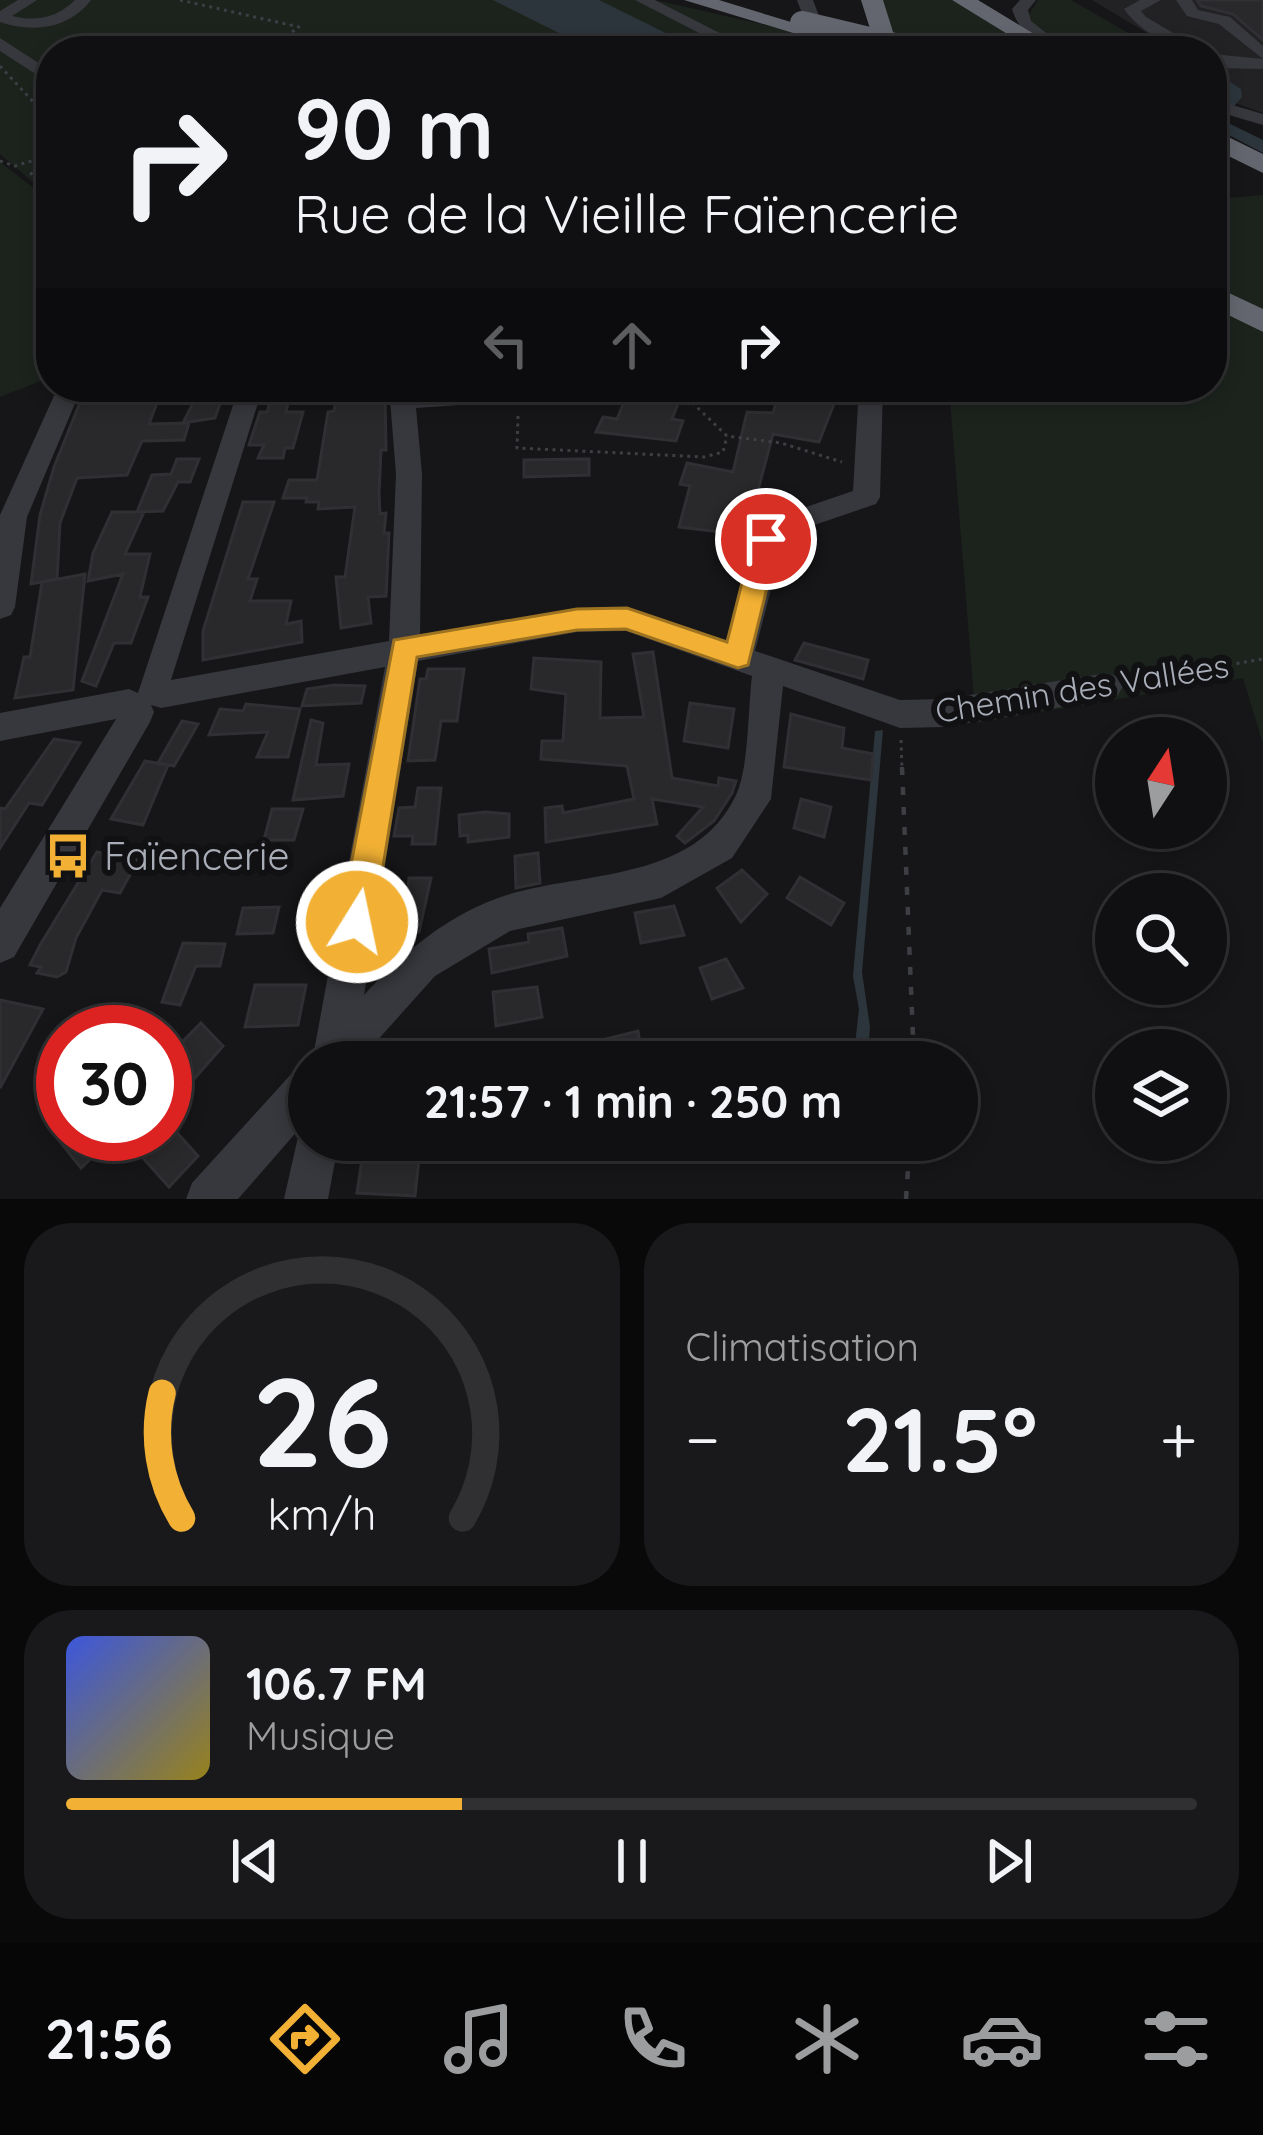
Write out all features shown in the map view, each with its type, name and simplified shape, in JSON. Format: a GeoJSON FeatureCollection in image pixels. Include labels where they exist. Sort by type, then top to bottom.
{"type":"FeatureCollection","features":[{"type":"Feature","properties":{"kind":"highway"},"geometry":{"type":"LineString","coordinates":[[695,0],[846,36]]}},
{"type":"Feature","properties":{"kind":"highway"},"geometry":{"type":"LineString","coordinates":[[716,0],[806,26]]}},
{"type":"Feature","properties":{"kind":"highway"},"geometry":{"type":"LineString","coordinates":[[860,0],[872,36]]}},
{"type":"Feature","properties":{"kind":"highway"},"geometry":{"type":"LineString","coordinates":[[872,0],[893,36]]}},
{"type":"Feature","properties":{"kind":"highway"},"geometry":{"type":"LineString","coordinates":[[963,0],[1026,36]]}},
{"type":"Feature","properties":{"kind":"highway"},"geometry":{"type":"LineString","coordinates":[[1227,153],[1262,173]]}},
{"type":"Feature","properties":{"kind":"highway"},"geometry":{"type":"LineString","coordinates":[[1227,302],[1263,322]]}},
{"type":"Feature","properties":{"kind":"street"},"geometry":{"type":"LineString","coordinates":[[29,0],[0,17],[46,21],[82,2]]}},
{"type":"Feature","properties":{"kind":"street"},"geometry":{"type":"LineString","coordinates":[[59,0],[64,6],[82,2]]}},
{"type":"Feature","properties":{"kind":"street"},"geometry":{"type":"LineString","coordinates":[[643,0],[716,36]]}},
{"type":"Feature","properties":{"kind":"street"},"geometry":{"type":"LineString","coordinates":[[1028,0],[1021,9],[1024,23],[1041,36]]}},
{"type":"Feature","properties":{"kind":"street"},"geometry":{"type":"LineString","coordinates":[[1153,0],[1132,9],[1140,20],[1169,36]]}},
{"type":"Feature","properties":{"kind":"street"},"geometry":{"type":"LineString","coordinates":[[1184,0],[1192,14],[1224,20],[1263,59]]}},
{"type":"Feature","properties":{"kind":"street"},"geometry":{"type":"LineString","coordinates":[[0,43],[36,68]]}},
{"type":"Feature","properties":{"kind":"street"},"geometry":{"type":"LineString","coordinates":[[1227,64],[1263,59]]}},
{"type":"Feature","properties":{"kind":"street"},"geometry":{"type":"LineString","coordinates":[[1227,109],[1263,120]]}},
{"type":"Feature","properties":{"kind":"street"},"geometry":{"type":"LineString","coordinates":[[0,607],[9,506],[62,402]]}},
{"type":"Feature","properties":{"kind":"street"},"geometry":{"type":"LineString","coordinates":[[0,944],[145,700],[246,402]]}},
{"type":"Feature","properties":{"kind":"street"},"geometry":{"type":"LineString","coordinates":[[331,1041],[404,648],[409,533],[403,402]]}},
{"type":"Feature","properties":{"kind":"street"},"geometry":{"type":"LineString","coordinates":[[350,1041],[421,962],[503,914],[661,881],[719,846],[754,799],[754,663],[772,529],[853,506],[866,497],[870,402]]}},
{"type":"Feature","properties":{"kind":"street"},"geometry":{"type":"LineString","coordinates":[[0,727],[404,648],[577,620],[627,619],[900,714]]}},
{"type":"Feature","properties":{"kind":"street","name":"Chemin des Vallées"},"geometry":{"type":"LineString","coordinates":[[900,714],[945,713],[1107,686]]}},
{"type":"Feature","properties":{"kind":"street"},"geometry":{"type":"LineString","coordinates":[[208,1199],[288,1110]]}},
{"type":"Feature","properties":{"kind":"street"},"geometry":{"type":"LineString","coordinates":[[306,1199],[313,1161]]}},
{"type":"Feature","properties":{"kind":"path"},"geometry":{"type":"LineString","coordinates":[[180,0],[299,27],[291,36]]}},
{"type":"Feature","properties":{"kind":"path"},"geometry":{"type":"LineString","coordinates":[[0,66],[36,105]]}},
{"type":"Feature","properties":{"kind":"path"},"geometry":{"type":"LineString","coordinates":[[0,161],[15,166],[36,160]]}},
{"type":"Feature","properties":{"kind":"path"},"geometry":{"type":"LineString","coordinates":[[696,402],[727,436],[782,443],[828,461],[868,465]]}},
{"type":"Feature","properties":{"kind":"path"},"geometry":{"type":"LineString","coordinates":[[518,416],[517,448],[704,457],[723,452],[727,436]]}},
{"type":"Feature","properties":{"kind":"path","name":"Chemin des Vallées"},"geometry":{"type":"LineString","coordinates":[[1107,686],[1263,659]]}},
{"type":"Feature","properties":{"kind":"path"},"geometry":{"type":"LineString","coordinates":[[900,714],[916,1041]]}},
{"type":"Feature","properties":{"kind":"path"},"geometry":{"type":"LineString","coordinates":[[906,1199],[909,1161]]}},
{"type":"Feature","properties":{"kind":"shaded area"},"geometry":{"type":"Polygon","coordinates":[[[0,0],[636,0],[706,36],[36,36],[36,185],[0,154],[0,0]]]}},
{"type":"Feature","properties":{"kind":"shaded area"},"geometry":{"type":"Polygon","coordinates":[[[493,0],[599,0],[672,36],[565,36],[493,0]]]}},
{"type":"Feature","properties":{"kind":"shaded area"},"geometry":{"type":"Polygon","coordinates":[[[655,0],[803,36],[725,36],[655,0]]]}},
{"type":"Feature","properties":{"kind":"shaded area"},"geometry":{"type":"Polygon","coordinates":[[[880,0],[951,0],[1016,36],[889,36],[880,0]]]}},
{"type":"Feature","properties":{"kind":"shaded area"},"geometry":{"type":"Polygon","coordinates":[[[1038,0],[1071,0],[1133,36],[1049,36],[1033,26],[1028,16],[1038,0]]]}},
{"type":"Feature","properties":{"kind":"shaded area"},"geometry":{"type":"Polygon","coordinates":[[[1092,0],[1263,0],[1263,113],[1235,103],[1227,92],[1227,36],[1152,36],[1092,0]]]}},
{"type":"Feature","properties":{"kind":"shaded area"},"geometry":{"type":"Polygon","coordinates":[[[1227,80],[1241,89],[1242,97],[1227,114],[1227,80]]]}},
{"type":"Feature","properties":{"kind":"shaded area"},"geometry":{"type":"Polygon","coordinates":[[[1227,122],[1263,140],[1263,153],[1227,134],[1227,122]]]}},
{"type":"Feature","properties":{"kind":"shaded area"},"geometry":{"type":"Polygon","coordinates":[[[0,162],[36,190],[36,383],[0,397],[0,162]]]}},
{"type":"Feature","properties":{"kind":"shaded area"},"geometry":{"type":"Polygon","coordinates":[[[1263,195],[1263,315],[1227,296],[1227,198],[1263,195]]]}},
{"type":"Feature","properties":{"kind":"shaded area"},"geometry":{"type":"Polygon","coordinates":[[[1227,312],[1263,333],[1263,744],[1243,678],[976,723],[950,402],[1227,402],[1227,312]]]}},
{"type":"Feature","properties":{"kind":"shaded area"},"geometry":{"type":"Polygon","coordinates":[[[883,730],[862,972],[870,1027],[869,1041],[855,1041],[859,1009],[853,976],[875,731],[883,730]]]}},
{"type":"Feature","properties":{"kind":"building"},"geometry":{"type":"Polygon","coordinates":[[[1197,0],[1263,0],[1263,40],[1233,14],[1201,6],[1197,0]]]}},
{"type":"Feature","properties":{"kind":"building"},"geometry":{"type":"Polygon","coordinates":[[[157,402],[149,424],[189,423],[184,440],[142,441],[127,475],[77,478],[60,523],[57,579],[31,584],[40,515],[79,405],[157,402]]]}},
{"type":"Feature","properties":{"kind":"building"},"geometry":{"type":"Polygon","coordinates":[[[194,402],[221,402],[215,418],[183,423],[194,402]]]}},
{"type":"Feature","properties":{"kind":"building"},"geometry":{"type":"Polygon","coordinates":[[[270,402],[288,402],[286,412],[303,412],[293,448],[285,448],[283,458],[258,458],[264,445],[249,445],[260,412],[267,412],[270,402]]]}},
{"type":"Feature","properties":{"kind":"building"},"geometry":{"type":"Polygon","coordinates":[[[336,402],[385,402],[386,450],[381,450],[379,494],[380,514],[386,513],[384,533],[389,533],[386,596],[368,597],[371,623],[341,628],[336,577],[345,577],[355,507],[318,509],[319,502],[306,502],[307,498],[283,498],[289,480],[317,480],[328,412],[334,411],[336,402]]]}},
{"type":"Feature","properties":{"kind":"building"},"geometry":{"type":"Polygon","coordinates":[[[624,402],[679,402],[672,419],[683,421],[676,441],[596,432],[603,417],[617,419],[624,402]]]}},
{"type":"Feature","properties":{"kind":"building"},"geometry":{"type":"Polygon","coordinates":[[[776,402],[835,402],[819,442],[773,434],[746,535],[679,527],[690,486],[680,484],[687,463],[733,472],[747,412],[773,413],[776,402]]]}},
{"type":"Feature","properties":{"kind":"building"},"geometry":{"type":"Polygon","coordinates":[[[177,459],[199,459],[190,482],[178,482],[163,511],[137,512],[152,475],[171,474],[177,459]]]}},
{"type":"Feature","properties":{"kind":"building"},"geometry":{"type":"Polygon","coordinates":[[[589,459],[589,475],[524,477],[524,460],[589,459]]]}},
{"type":"Feature","properties":{"kind":"building"},"geometry":{"type":"Polygon","coordinates":[[[243,502],[274,502],[248,579],[257,579],[250,601],[291,601],[286,624],[301,621],[302,642],[203,660],[203,631],[243,502]]]}},
{"type":"Feature","properties":{"kind":"building"},"geometry":{"type":"Polygon","coordinates":[[[112,512],[144,512],[125,554],[150,554],[140,597],[148,597],[131,643],[114,643],[96,686],[82,681],[123,574],[88,581],[93,553],[112,512]]]}},
{"type":"Feature","properties":{"kind":"building"},"geometry":{"type":"Polygon","coordinates":[[[85,574],[73,690],[15,698],[24,657],[30,657],[42,582],[85,574]]]}},
{"type":"Feature","properties":{"kind":"building"},"geometry":{"type":"Polygon","coordinates":[[[804,643],[868,660],[863,679],[795,660],[804,643]]]}},
{"type":"Feature","properties":{"kind":"building"},"geometry":{"type":"Polygon","coordinates":[[[653,652],[672,778],[718,786],[719,778],[736,781],[732,793],[714,821],[685,843],[677,836],[703,807],[652,799],[657,824],[546,842],[545,808],[562,806],[563,813],[634,799],[627,766],[541,759],[542,741],[563,741],[566,694],[531,689],[534,658],[601,662],[600,718],[644,717],[633,654],[653,652]]]}},
{"type":"Feature","properties":{"kind":"building"},"geometry":{"type":"Polygon","coordinates":[[[428,669],[464,669],[457,721],[441,721],[435,760],[408,761],[420,679],[426,679],[428,669]]]}},
{"type":"Feature","properties":{"kind":"building"},"geometry":{"type":"Polygon","coordinates":[[[365,686],[361,703],[302,706],[307,689],[365,686]]]}},
{"type":"Feature","properties":{"kind":"building"},"geometry":{"type":"Polygon","coordinates":[[[690,703],[734,709],[728,748],[684,741],[690,703]]]}},
{"type":"Feature","properties":{"kind":"building"},"geometry":{"type":"Polygon","coordinates":[[[246,704],[300,709],[288,757],[257,757],[268,732],[209,735],[220,709],[243,711],[246,704]]]}},
{"type":"Feature","properties":{"kind":"building"},"geometry":{"type":"Polygon","coordinates":[[[791,714],[844,728],[842,748],[873,754],[871,780],[784,767],[791,714]]]}},
{"type":"Feature","properties":{"kind":"building"},"geometry":{"type":"Polygon","coordinates":[[[311,720],[323,723],[316,765],[349,764],[343,796],[293,800],[311,720]]]}},
{"type":"Feature","properties":{"kind":"building"},"geometry":{"type":"Polygon","coordinates":[[[182,721],[198,724],[174,766],[158,763],[182,721]]]}},
{"type":"Feature","properties":{"kind":"building"},"geometry":{"type":"Polygon","coordinates":[[[54,739],[80,743],[42,805],[29,803],[0,848],[0,808],[5,809],[54,739]]]}},
{"type":"Feature","properties":{"kind":"building"},"geometry":{"type":"Polygon","coordinates":[[[145,761],[168,765],[143,825],[111,819],[145,761]]]}},
{"type":"Feature","properties":{"kind":"building"},"geometry":{"type":"Polygon","coordinates":[[[418,788],[441,788],[435,844],[412,844],[413,836],[394,836],[399,808],[415,807],[418,788]]]}},
{"type":"Feature","properties":{"kind":"building"},"geometry":{"type":"Polygon","coordinates":[[[801,799],[831,807],[824,837],[794,828],[801,799]]]}},
{"type":"Feature","properties":{"kind":"building"},"geometry":{"type":"Polygon","coordinates":[[[272,809],[303,809],[294,840],[264,840],[272,809]]]}},
{"type":"Feature","properties":{"kind":"building"},"geometry":{"type":"Polygon","coordinates":[[[509,814],[509,837],[468,842],[468,835],[460,836],[459,815],[509,814]]]}},
{"type":"Feature","properties":{"kind":"building"},"geometry":{"type":"Polygon","coordinates":[[[97,852],[138,860],[120,893],[102,890],[76,938],[66,972],[57,977],[37,973],[41,967],[30,965],[97,852]]]}},
{"type":"Feature","properties":{"kind":"building"},"geometry":{"type":"Polygon","coordinates":[[[538,853],[540,883],[516,888],[515,856],[538,853]]]}},
{"type":"Feature","properties":{"kind":"building"},"geometry":{"type":"Polygon","coordinates":[[[742,870],[767,894],[741,922],[717,888],[742,870]]]}},
{"type":"Feature","properties":{"kind":"building"},"geometry":{"type":"Polygon","coordinates":[[[800,877],[844,903],[831,925],[787,898],[800,877]]]}},
{"type":"Feature","properties":{"kind":"building"},"geometry":{"type":"Polygon","coordinates":[[[409,878],[431,878],[419,932],[380,934],[383,903],[406,902],[409,878]]]}},
{"type":"Feature","properties":{"kind":"building"},"geometry":{"type":"Polygon","coordinates":[[[674,906],[684,935],[641,943],[635,913],[674,906]]]}},
{"type":"Feature","properties":{"kind":"building"},"geometry":{"type":"Polygon","coordinates":[[[279,907],[273,933],[237,934],[243,908],[279,907]]]}},
{"type":"Feature","properties":{"kind":"building"},"geometry":{"type":"Polygon","coordinates":[[[562,928],[567,956],[492,973],[489,949],[529,942],[528,934],[562,928]]]}},
{"type":"Feature","properties":{"kind":"building"},"geometry":{"type":"Polygon","coordinates":[[[183,943],[225,944],[220,966],[196,966],[180,1005],[162,1002],[183,943]]]}},
{"type":"Feature","properties":{"kind":"building"},"geometry":{"type":"Polygon","coordinates":[[[726,959],[743,988],[712,999],[700,968],[726,959]]]}},
{"type":"Feature","properties":{"kind":"building"},"geometry":{"type":"Polygon","coordinates":[[[255,985],[306,985],[298,1025],[245,1027],[255,985]]]}},
{"type":"Feature","properties":{"kind":"building"},"geometry":{"type":"Polygon","coordinates":[[[537,987],[542,1017],[496,1026],[493,992],[537,987]]]}},
{"type":"Feature","properties":{"kind":"building"},"geometry":{"type":"Polygon","coordinates":[[[0,1000],[36,1008],[36,1022],[0,1088],[0,1000]]]}},
{"type":"Feature","properties":{"kind":"building"},"geometry":{"type":"Polygon","coordinates":[[[201,1023],[223,1046],[192,1081],[192,1032],[201,1023]]]}},
{"type":"Feature","properties":{"kind":"building"},"geometry":{"type":"Polygon","coordinates":[[[638,1031],[640,1041],[598,1041],[638,1031]]]}},
{"type":"Feature","properties":{"kind":"building"},"geometry":{"type":"Polygon","coordinates":[[[192,1149],[198,1156],[169,1187],[146,1161],[192,1161],[192,1149]]]}},
{"type":"Feature","properties":{"kind":"building"},"geometry":{"type":"Polygon","coordinates":[[[362,1161],[419,1161],[415,1196],[357,1193],[362,1161]]]}},
{"type":"Feature","properties":{"kind":"place","name":"Faïencerie"},"geometry":{"type":"Point","coordinates":[68,856]}},
{"type":"Feature","properties":{"kind":"route"},"geometry":{"type":"LineString","coordinates":[[357,922],[404,648],[577,620],[627,619],[738,657],[766,539]]}}]}
